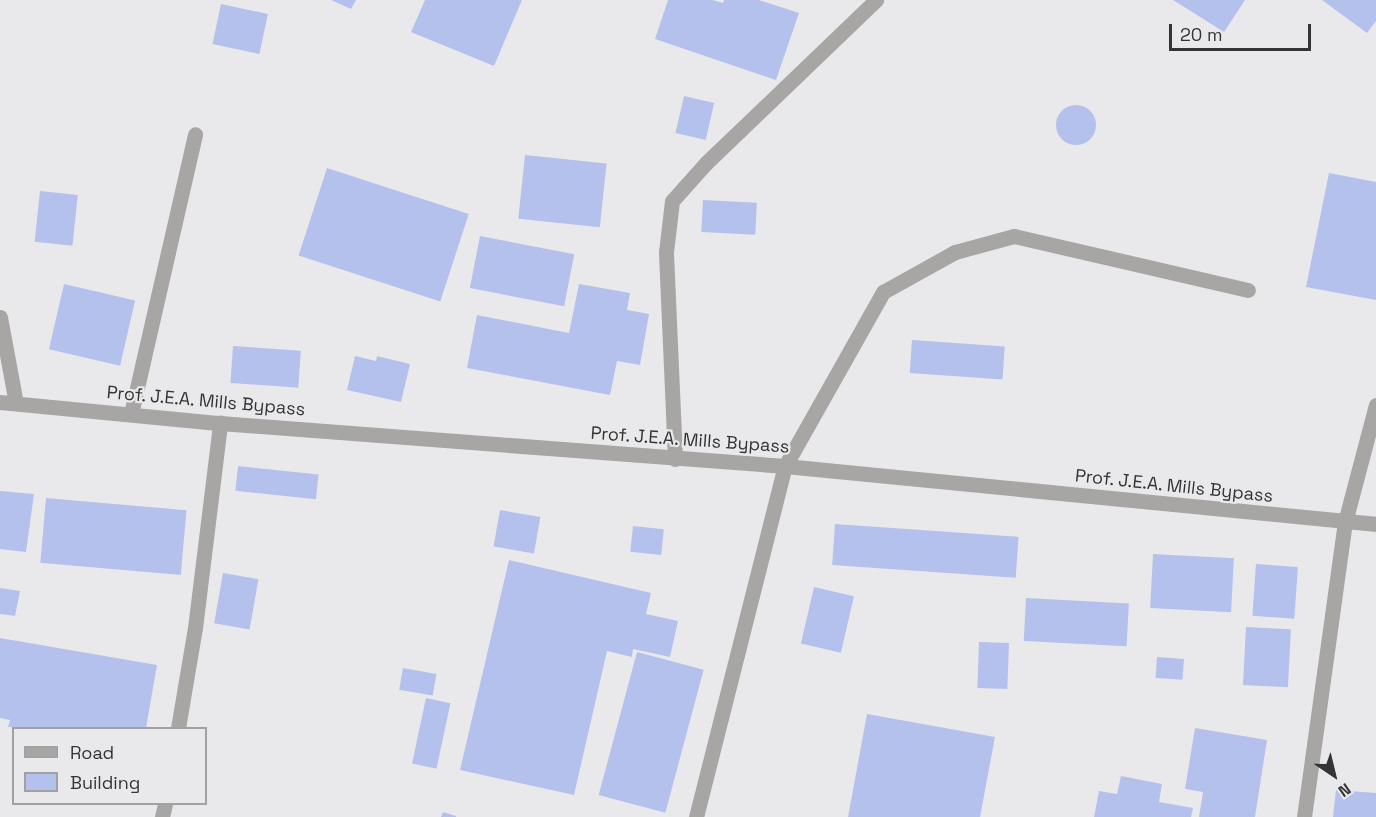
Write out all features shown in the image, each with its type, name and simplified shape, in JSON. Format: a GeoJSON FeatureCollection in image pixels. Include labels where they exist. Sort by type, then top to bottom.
{"type":"FeatureCollection","features":[{"type":"Feature","properties":{"kind":"street"},"geometry":{"type":"LineString","coordinates":[[675,459],[666,252],[672,201],[706,163],[876,0]]}},
{"type":"Feature","properties":{"kind":"street"},"geometry":{"type":"LineString","coordinates":[[131,414],[195,134]]}},
{"type":"Feature","properties":{"kind":"street"},"geometry":{"type":"LineString","coordinates":[[696,817],[785,466],[884,292],[955,252],[1014,236],[1248,290]]}},
{"type":"Feature","properties":{"kind":"street"},"geometry":{"type":"LineString","coordinates":[[0,317],[16,403]]}},
{"type":"Feature","properties":{"kind":"street","name":"Prof. J.E.A. Mills Bypass"},"geometry":{"type":"LineString","coordinates":[[0,402],[220,423],[785,466],[1376,524]]}},
{"type":"Feature","properties":{"kind":"street"},"geometry":{"type":"LineString","coordinates":[[1304,817],[1345,522],[1376,405]]}},
{"type":"Feature","properties":{"kind":"street"},"geometry":{"type":"LineString","coordinates":[[178,727],[195,628],[220,423]]}},
{"type":"Feature","properties":{"kind":"building"},"geometry":{"type":"Polygon","coordinates":[[[331,0],[356,0],[351,9],[331,0]]]}},
{"type":"Feature","properties":{"kind":"building"},"geometry":{"type":"Polygon","coordinates":[[[425,0],[522,0],[494,66],[411,32],[425,0]]]}},
{"type":"Feature","properties":{"kind":"building"},"geometry":{"type":"Polygon","coordinates":[[[668,0],[713,0],[723,3],[724,0],[759,0],[799,13],[776,80],[655,39],[668,0]]]}},
{"type":"Feature","properties":{"kind":"building"},"geometry":{"type":"Polygon","coordinates":[[[1173,0],[1245,0],[1224,32],[1173,0]]]}},
{"type":"Feature","properties":{"kind":"building"},"geometry":{"type":"Polygon","coordinates":[[[1322,0],[1376,0],[1376,21],[1367,33],[1322,0]]]}},
{"type":"Feature","properties":{"kind":"building"},"geometry":{"type":"Polygon","coordinates":[[[221,4],[268,14],[259,54],[212,44],[221,4]]]}},
{"type":"Feature","properties":{"kind":"building"},"geometry":{"type":"Polygon","coordinates":[[[684,96],[714,103],[706,140],[675,133],[684,96]]]}},
{"type":"Feature","properties":{"kind":"building"},"geometry":{"type":"Polygon","coordinates":[[[1076,105],[1090,111],[1096,125],[1090,139],[1076,145],[1062,139],[1056,125],[1062,111],[1076,105]]]}},
{"type":"Feature","properties":{"kind":"building"},"geometry":{"type":"Polygon","coordinates":[[[525,155],[607,164],[600,227],[518,219],[525,155]]]}},
{"type":"Feature","properties":{"kind":"building"},"geometry":{"type":"Polygon","coordinates":[[[327,168],[469,214],[440,302],[299,255],[327,168]]]}},
{"type":"Feature","properties":{"kind":"building"},"geometry":{"type":"Polygon","coordinates":[[[1329,173],[1376,182],[1376,300],[1306,287],[1329,173]]]}},
{"type":"Feature","properties":{"kind":"building"},"geometry":{"type":"Polygon","coordinates":[[[40,191],[78,195],[72,246],[35,242],[40,191]]]}},
{"type":"Feature","properties":{"kind":"building"},"geometry":{"type":"Polygon","coordinates":[[[703,200],[757,203],[755,235],[701,232],[703,200]]]}},
{"type":"Feature","properties":{"kind":"building"},"geometry":{"type":"Polygon","coordinates":[[[480,236],[574,254],[564,306],[470,288],[480,236]]]}},
{"type":"Feature","properties":{"kind":"building"},"geometry":{"type":"Polygon","coordinates":[[[64,284],[135,300],[120,366],[49,349],[64,284]]]}},
{"type":"Feature","properties":{"kind":"building"},"geometry":{"type":"Polygon","coordinates":[[[579,284],[630,293],[627,310],[649,314],[640,365],[617,361],[610,395],[467,368],[477,315],[569,333],[579,284]]]}},
{"type":"Feature","properties":{"kind":"building"},"geometry":{"type":"Polygon","coordinates":[[[912,340],[1005,346],[1002,379],[910,373],[912,340]]]}},
{"type":"Feature","properties":{"kind":"building"},"geometry":{"type":"Polygon","coordinates":[[[233,346],[301,351],[298,388],[230,383],[233,346]]]}},
{"type":"Feature","properties":{"kind":"building"},"geometry":{"type":"Polygon","coordinates":[[[355,356],[376,361],[377,356],[410,364],[401,402],[347,390],[355,356]]]}},
{"type":"Feature","properties":{"kind":"building"},"geometry":{"type":"Polygon","coordinates":[[[238,466],[319,474],[316,499],[235,491],[238,466]]]}},
{"type":"Feature","properties":{"kind":"building"},"geometry":{"type":"Polygon","coordinates":[[[0,491],[34,494],[26,552],[0,549],[0,491]]]}},
{"type":"Feature","properties":{"kind":"building"},"geometry":{"type":"Polygon","coordinates":[[[46,498],[186,510],[181,575],[40,563],[46,498]]]}},
{"type":"Feature","properties":{"kind":"building"},"geometry":{"type":"Polygon","coordinates":[[[500,510],[540,517],[534,554],[494,546],[500,510]]]}},
{"type":"Feature","properties":{"kind":"building"},"geometry":{"type":"Polygon","coordinates":[[[835,524],[1019,537],[1016,578],[832,565],[835,524]]]}},
{"type":"Feature","properties":{"kind":"building"},"geometry":{"type":"Polygon","coordinates":[[[633,526],[664,529],[661,555],[630,552],[633,526]]]}},
{"type":"Feature","properties":{"kind":"building"},"geometry":{"type":"Polygon","coordinates":[[[1153,554],[1234,558],[1231,612],[1150,608],[1153,554]]]}},
{"type":"Feature","properties":{"kind":"building"},"geometry":{"type":"Polygon","coordinates":[[[509,560],[651,593],[646,614],[678,621],[670,657],[633,649],[632,657],[607,651],[574,795],[460,770],[509,560]]]}},
{"type":"Feature","properties":{"kind":"building"},"geometry":{"type":"Polygon","coordinates":[[[1256,564],[1298,567],[1294,619],[1252,616],[1256,564]]]}},
{"type":"Feature","properties":{"kind":"building"},"geometry":{"type":"Polygon","coordinates":[[[223,573],[258,579],[250,629],[214,623],[223,573]]]}},
{"type":"Feature","properties":{"kind":"building"},"geometry":{"type":"Polygon","coordinates":[[[814,587],[854,596],[841,653],[801,644],[814,587]]]}},
{"type":"Feature","properties":{"kind":"building"},"geometry":{"type":"Polygon","coordinates":[[[0,588],[20,591],[15,616],[0,614],[0,588]]]}},
{"type":"Feature","properties":{"kind":"building"},"geometry":{"type":"Polygon","coordinates":[[[1026,598],[1129,603],[1127,646],[1024,641],[1026,598]]]}},
{"type":"Feature","properties":{"kind":"building"},"geometry":{"type":"Polygon","coordinates":[[[1246,627],[1291,629],[1288,687],[1243,685],[1246,627]]]}},
{"type":"Feature","properties":{"kind":"building"},"geometry":{"type":"Polygon","coordinates":[[[0,638],[157,665],[146,727],[8,727],[10,720],[0,718],[0,638]]]}},
{"type":"Feature","properties":{"kind":"building"},"geometry":{"type":"Polygon","coordinates":[[[979,642],[1009,643],[1007,689],[977,688],[979,642]]]}},
{"type":"Feature","properties":{"kind":"building"},"geometry":{"type":"Polygon","coordinates":[[[637,652],[704,670],[665,813],[599,795],[637,652]]]}},
{"type":"Feature","properties":{"kind":"building"},"geometry":{"type":"Polygon","coordinates":[[[1157,657],[1184,659],[1182,680],[1156,678],[1157,657]]]}},
{"type":"Feature","properties":{"kind":"building"},"geometry":{"type":"Polygon","coordinates":[[[403,668],[436,674],[433,696],[399,690],[403,668]]]}},
{"type":"Feature","properties":{"kind":"building"},"geometry":{"type":"Polygon","coordinates":[[[426,698],[450,703],[437,769],[412,764],[426,698]]]}},
{"type":"Feature","properties":{"kind":"building"},"geometry":{"type":"Polygon","coordinates":[[[867,714],[995,737],[980,817],[848,817],[867,714]]]}},
{"type":"Feature","properties":{"kind":"building"},"geometry":{"type":"Polygon","coordinates":[[[1195,728],[1267,740],[1255,817],[1199,817],[1203,792],[1185,789],[1195,728]]]}},
{"type":"Feature","properties":{"kind":"building"},"geometry":{"type":"Polygon","coordinates":[[[1121,776],[1162,784],[1159,802],[1193,808],[1191,817],[1094,817],[1099,791],[1117,794],[1121,776]]]}},
{"type":"Feature","properties":{"kind":"building"},"geometry":{"type":"Polygon","coordinates":[[[1336,790],[1376,793],[1376,817],[1333,817],[1336,790]]]}},
{"type":"Feature","properties":{"kind":"building"},"geometry":{"type":"Polygon","coordinates":[[[443,812],[456,816],[456,817],[441,817],[443,812]]]}}]}
